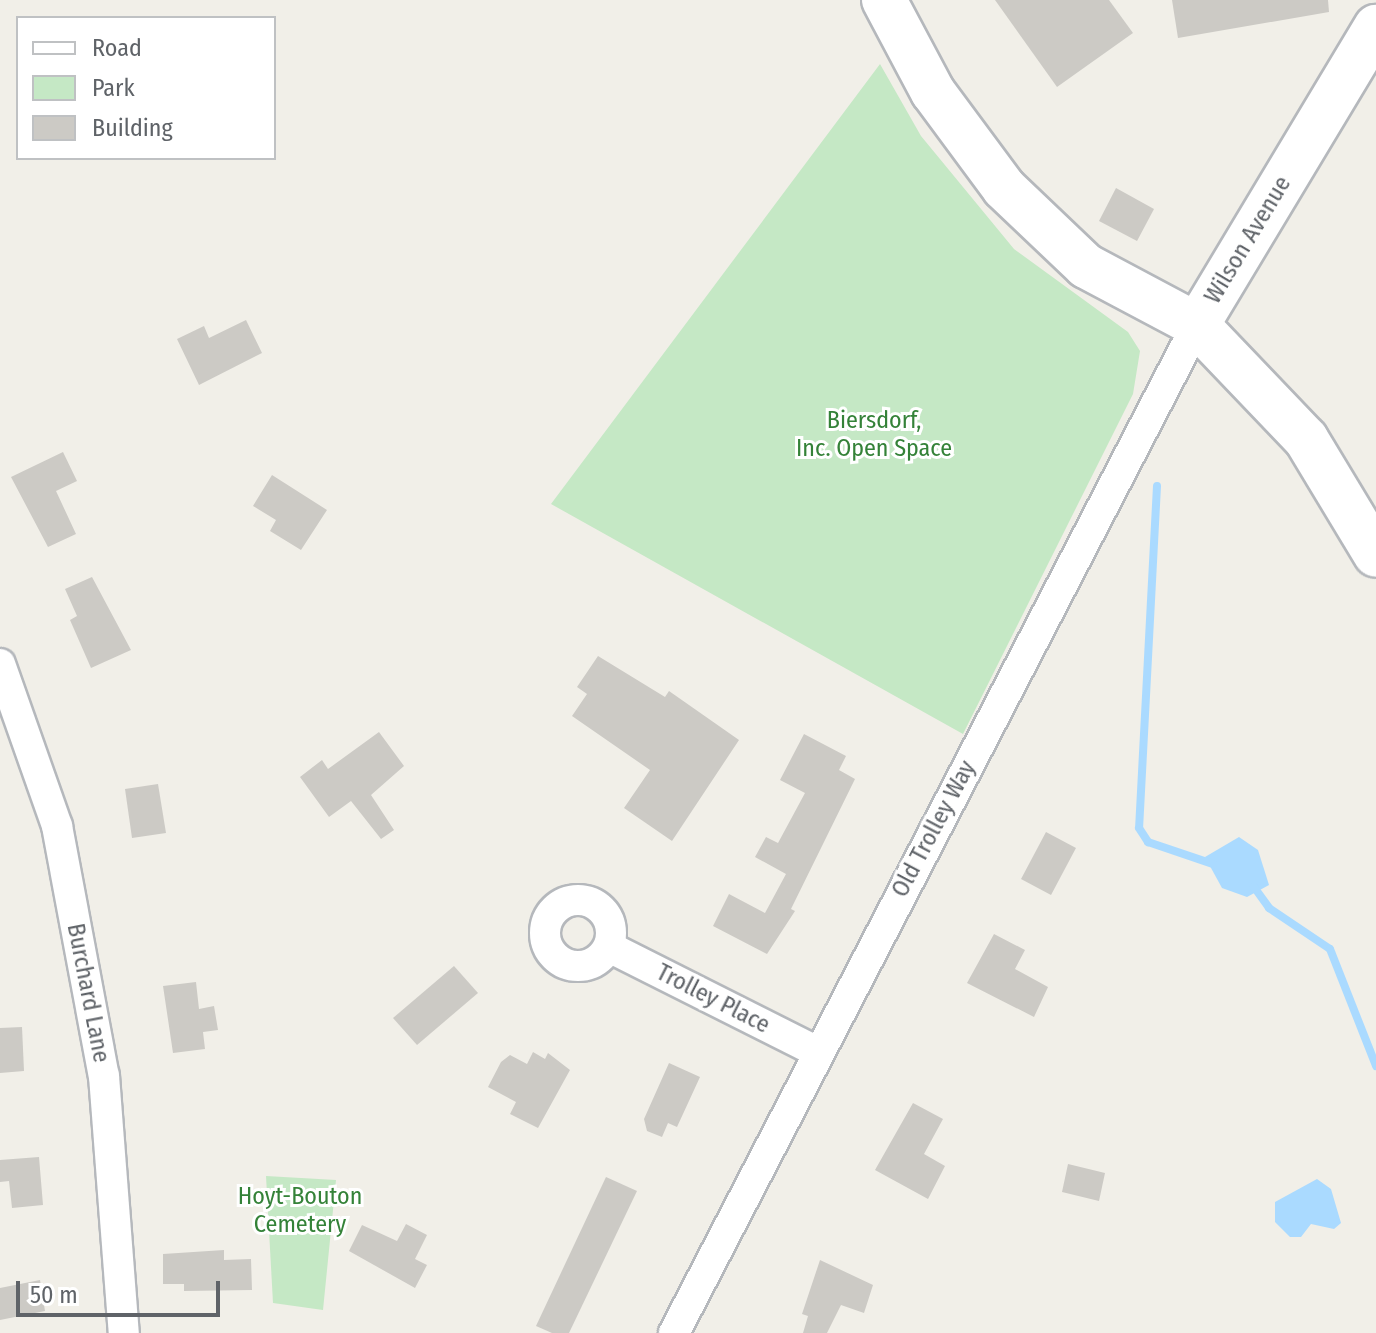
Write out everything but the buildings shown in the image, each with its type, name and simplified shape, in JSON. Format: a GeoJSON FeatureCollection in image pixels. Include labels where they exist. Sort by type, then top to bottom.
{"type":"FeatureCollection","features":[{"type":"Feature","properties":{"kind":"main road"},"geometry":{"type":"LineString","coordinates":[[884,0],[933,92],[1004,188],[1086,266],[1197,325]]}},
{"type":"Feature","properties":{"kind":"main road","name":"Wilson Avenue"},"geometry":{"type":"LineString","coordinates":[[1376,27],[1197,325],[1306,439],[1376,555]]}},
{"type":"Feature","properties":{"kind":"street","name":"Old Trolley Way"},"geometry":{"type":"LineString","coordinates":[[674,1333],[1197,325]]}},
{"type":"Feature","properties":{"kind":"street","name":"Burchard Lane"},"geometry":{"type":"LineString","coordinates":[[0,664],[57,826],[104,1076],[124,1333]]}},
{"type":"Feature","properties":{"kind":"street","name":"Trolley Place"},"geometry":{"type":"LineString","coordinates":[[609,947],[818,1052]]}},
{"type":"Feature","properties":{"kind":"green space","name":"Biersdorf, Inc. Open Space"},"geometry":{"type":"Polygon","coordinates":[[[880,64],[921,136],[1014,249],[1128,332],[1140,351],[1133,394],[963,734],[551,504],[880,64]]]}},
{"type":"Feature","properties":{"kind":"green space","name":"Hoyt-Bouton Cemetery"},"geometry":{"type":"Polygon","coordinates":[[[266,1176],[336,1180],[323,1310],[273,1303],[266,1176]]]}},
{"type":"Feature","properties":{"kind":"water"},"geometry":{"type":"Polygon","coordinates":[[[1239,837],[1258,850],[1269,885],[1247,897],[1222,888],[1205,857],[1239,837]]]}},
{"type":"Feature","properties":{"kind":"water"},"geometry":{"type":"Polygon","coordinates":[[[1317,1179],[1331,1189],[1341,1223],[1334,1229],[1311,1224],[1301,1237],[1290,1237],[1275,1222],[1275,1202],[1317,1179]]]}},
{"type":"Feature","properties":{"kind":"waterway"},"geometry":{"type":"LineString","coordinates":[[1157,486],[1139,828],[1148,842],[1213,864]]}},
{"type":"Feature","properties":{"kind":"waterway"},"geometry":{"type":"LineString","coordinates":[[1254,887],[1269,908],[1330,949],[1376,1066]]}}]}
